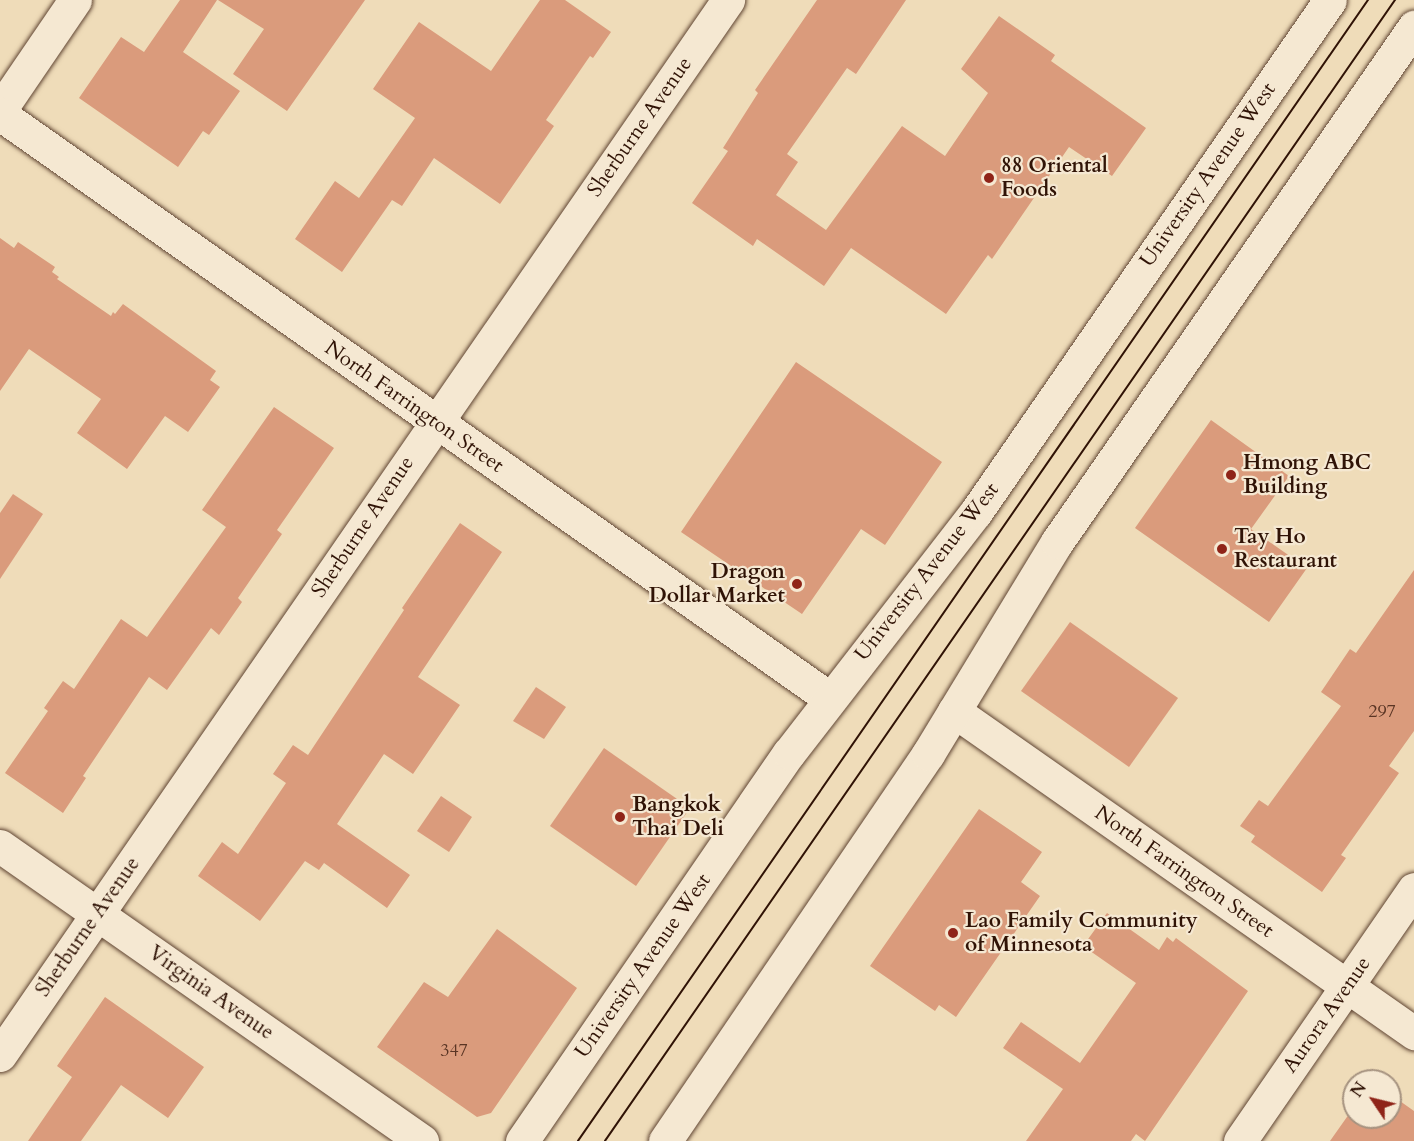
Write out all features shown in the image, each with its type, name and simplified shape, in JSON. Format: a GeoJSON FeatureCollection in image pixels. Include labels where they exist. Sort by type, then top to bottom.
{"type":"FeatureCollection","features":[{"type":"Feature","properties":{"kind":"street"},"geometry":{"type":"LineString","coordinates":[[0,110],[75,0]]}},
{"type":"Feature","properties":{"kind":"street","name":"Sherburne Avenue"},"geometry":{"type":"LineString","coordinates":[[0,1055],[728,0]]}},
{"type":"Feature","properties":{"kind":"street","name":"University Avenue West"},"geometry":{"type":"LineString","coordinates":[[522,1141],[829,699],[976,512],[1329,0]]}},
{"type":"Feature","properties":{"kind":"street"},"geometry":{"type":"LineString","coordinates":[[665,1141],[890,811],[1058,542],[1414,27]]}},
{"type":"Feature","properties":{"kind":"street","name":"North Farrington Street"},"geometry":{"type":"LineString","coordinates":[[0,114],[829,699]]}},
{"type":"Feature","properties":{"kind":"street","name":"North Farrington Street"},"geometry":{"type":"LineString","coordinates":[[954,711],[1414,1033]]}},
{"type":"Feature","properties":{"kind":"street","name":"Virginia Avenue"},"geometry":{"type":"LineString","coordinates":[[0,846],[422,1141]]}},
{"type":"Feature","properties":{"kind":"street","name":"Aurora Avenue"},"geometry":{"type":"LineString","coordinates":[[1240,1141],[1414,889]]}},
{"type":"Feature","properties":{"kind":"building"},"geometry":{"type":"Polygon","coordinates":[[[180,0],[217,0],[183,52],[240,91],[209,135],[203,131],[178,167],[79,98],[121,37],[144,52],[180,0]]]}},
{"type":"Feature","properties":{"kind":"building"},"geometry":{"type":"Polygon","coordinates":[[[218,0],[365,0],[287,111],[233,74],[264,29],[218,0]]]}},
{"type":"Feature","properties":{"kind":"building"},"geometry":{"type":"Polygon","coordinates":[[[540,0],[565,0],[611,32],[593,58],[590,56],[546,120],[554,126],[500,204],[434,158],[402,206],[392,200],[342,272],[295,239],[335,181],[359,198],[415,118],[373,89],[419,22],[491,71],[540,0]]]}},
{"type":"Feature","properties":{"kind":"building"},"geometry":{"type":"Polygon","coordinates":[[[817,0],[906,0],[856,74],[847,68],[787,154],[798,162],[776,195],[826,230],[902,126],[945,156],[988,93],[961,69],[999,16],[1055,55],[1051,61],[1146,128],[1112,176],[1069,147],[992,259],[988,255],[946,314],[851,248],[824,286],[757,239],[753,246],[692,203],[728,151],[723,148],[758,93],[755,90],[817,0]]]}},
{"type":"Feature","properties":{"kind":"building"},"geometry":{"type":"Polygon","coordinates":[[[0,238],[14,248],[18,242],[55,267],[52,272],[59,277],[57,279],[111,316],[123,304],[216,371],[210,380],[220,387],[188,432],[165,416],[127,469],[77,433],[101,399],[29,349],[0,391],[0,238]]]}},
{"type":"Feature","properties":{"kind":"building"},"geometry":{"type":"Polygon","coordinates":[[[796,362],[942,462],[885,545],[861,529],[802,614],[681,532],[796,362]]]}},
{"type":"Feature","properties":{"kind":"building"},"geometry":{"type":"Polygon","coordinates":[[[274,407],[334,448],[277,530],[282,534],[238,598],[242,602],[219,635],[211,628],[167,690],[149,677],[83,776],[86,778],[63,813],[5,773],[48,711],[44,708],[63,681],[74,689],[121,619],[147,637],[226,527],[202,510],[274,407]]]}},
{"type":"Feature","properties":{"kind":"building","name":"Tay Ho Restaurant"},"geometry":{"type":"Polygon","coordinates":[[[1211,420],[1289,476],[1251,529],[1307,568],[1269,622],[1135,528],[1211,420]]]}},
{"type":"Feature","properties":{"kind":"building"},"geometry":{"type":"Polygon","coordinates":[[[13,494],[43,514],[0,579],[0,513],[13,494]]]}},
{"type":"Feature","properties":{"kind":"building"},"geometry":{"type":"Polygon","coordinates":[[[460,523],[502,552],[418,677],[460,705],[413,774],[384,754],[337,824],[410,875],[387,908],[324,863],[319,870],[305,861],[260,921],[198,876],[222,842],[238,854],[286,783],[273,774],[293,745],[308,755],[404,610],[402,608],[460,523]]]}},
{"type":"Feature","properties":{"kind":"building"},"geometry":{"type":"Polygon","coordinates":[[[1414,570],[1414,731],[1389,766],[1399,773],[1341,855],[1346,858],[1322,892],[1251,842],[1255,836],[1240,826],[1259,800],[1268,806],[1341,706],[1321,692],[1350,649],[1356,653],[1414,570]]]}},
{"type":"Feature","properties":{"kind":"building"},"geometry":{"type":"Polygon","coordinates":[[[1070,622],[1178,698],[1129,767],[1021,691],[1070,622]]]}},
{"type":"Feature","properties":{"kind":"building"},"geometry":{"type":"Polygon","coordinates":[[[536,687],[566,707],[544,739],[513,721],[536,687]]]}},
{"type":"Feature","properties":{"kind":"building","name":"Bangkok Thai Deli"},"geometry":{"type":"Polygon","coordinates":[[[604,748],[690,808],[636,886],[550,826],[604,748]]]}},
{"type":"Feature","properties":{"kind":"building"},"geometry":{"type":"Polygon","coordinates":[[[441,796],[472,817],[449,852],[417,831],[441,796]]]}},
{"type":"Feature","properties":{"kind":"building","name":"Lao Family Community of Minnesota"},"geometry":{"type":"Polygon","coordinates":[[[979,809],[1042,852],[1021,882],[1040,896],[956,1017],[939,1005],[935,1011],[870,966],[979,809]]]}},
{"type":"Feature","properties":{"kind":"building"},"geometry":{"type":"Polygon","coordinates":[[[1107,913],[1159,950],[1167,937],[1173,942],[1176,938],[1248,991],[1145,1141],[1136,1134],[1131,1141],[1026,1141],[1063,1089],[1003,1048],[1021,1022],[1080,1063],[1136,983],[1083,946],[1107,913]]]}},
{"type":"Feature","properties":{"kind":"building"},"geometry":{"type":"Polygon","coordinates":[[[497,929],[577,988],[491,1113],[477,1117],[377,1047],[424,982],[448,997],[497,929]]]}},
{"type":"Feature","properties":{"kind":"building"},"geometry":{"type":"Polygon","coordinates":[[[105,997],[204,1067],[168,1118],[121,1085],[81,1141],[28,1141],[72,1077],[57,1066],[105,997]]]}},
{"type":"Feature","properties":{"kind":"building"},"geometry":{"type":"Polygon","coordinates":[[[1402,1102],[1414,1111],[1414,1141],[1330,1141],[1342,1124],[1342,1129],[1402,1129],[1402,1102]]]}},
{"type":"Feature","properties":{"kind":"tram line"},"geometry":{"type":"LineString","coordinates":[[578,1141],[1368,0]]}},
{"type":"Feature","properties":{"kind":"tram line"},"geometry":{"type":"LineString","coordinates":[[605,1141],[1395,0]]}},
{"type":"Feature","properties":{"kind":"place","name":"88 Oriental Foods"},"geometry":{"type":"Point","coordinates":[989,178]}},
{"type":"Feature","properties":{"kind":"place","name":"Hmong ABC Building"},"geometry":{"type":"Point","coordinates":[1231,475]}},
{"type":"Feature","properties":{"kind":"place","name":"Tay Ho Restaurant"},"geometry":{"type":"Point","coordinates":[1222,549]}},
{"type":"Feature","properties":{"kind":"place","name":"Dragon Dollar Market"},"geometry":{"type":"Point","coordinates":[797,584]}},
{"type":"Feature","properties":{"kind":"place","name":"Bangkok Thai Deli"},"geometry":{"type":"Point","coordinates":[620,817]}},
{"type":"Feature","properties":{"kind":"place","name":"Lao Family Community of Minnesota"},"geometry":{"type":"Point","coordinates":[953,933]}}]}
